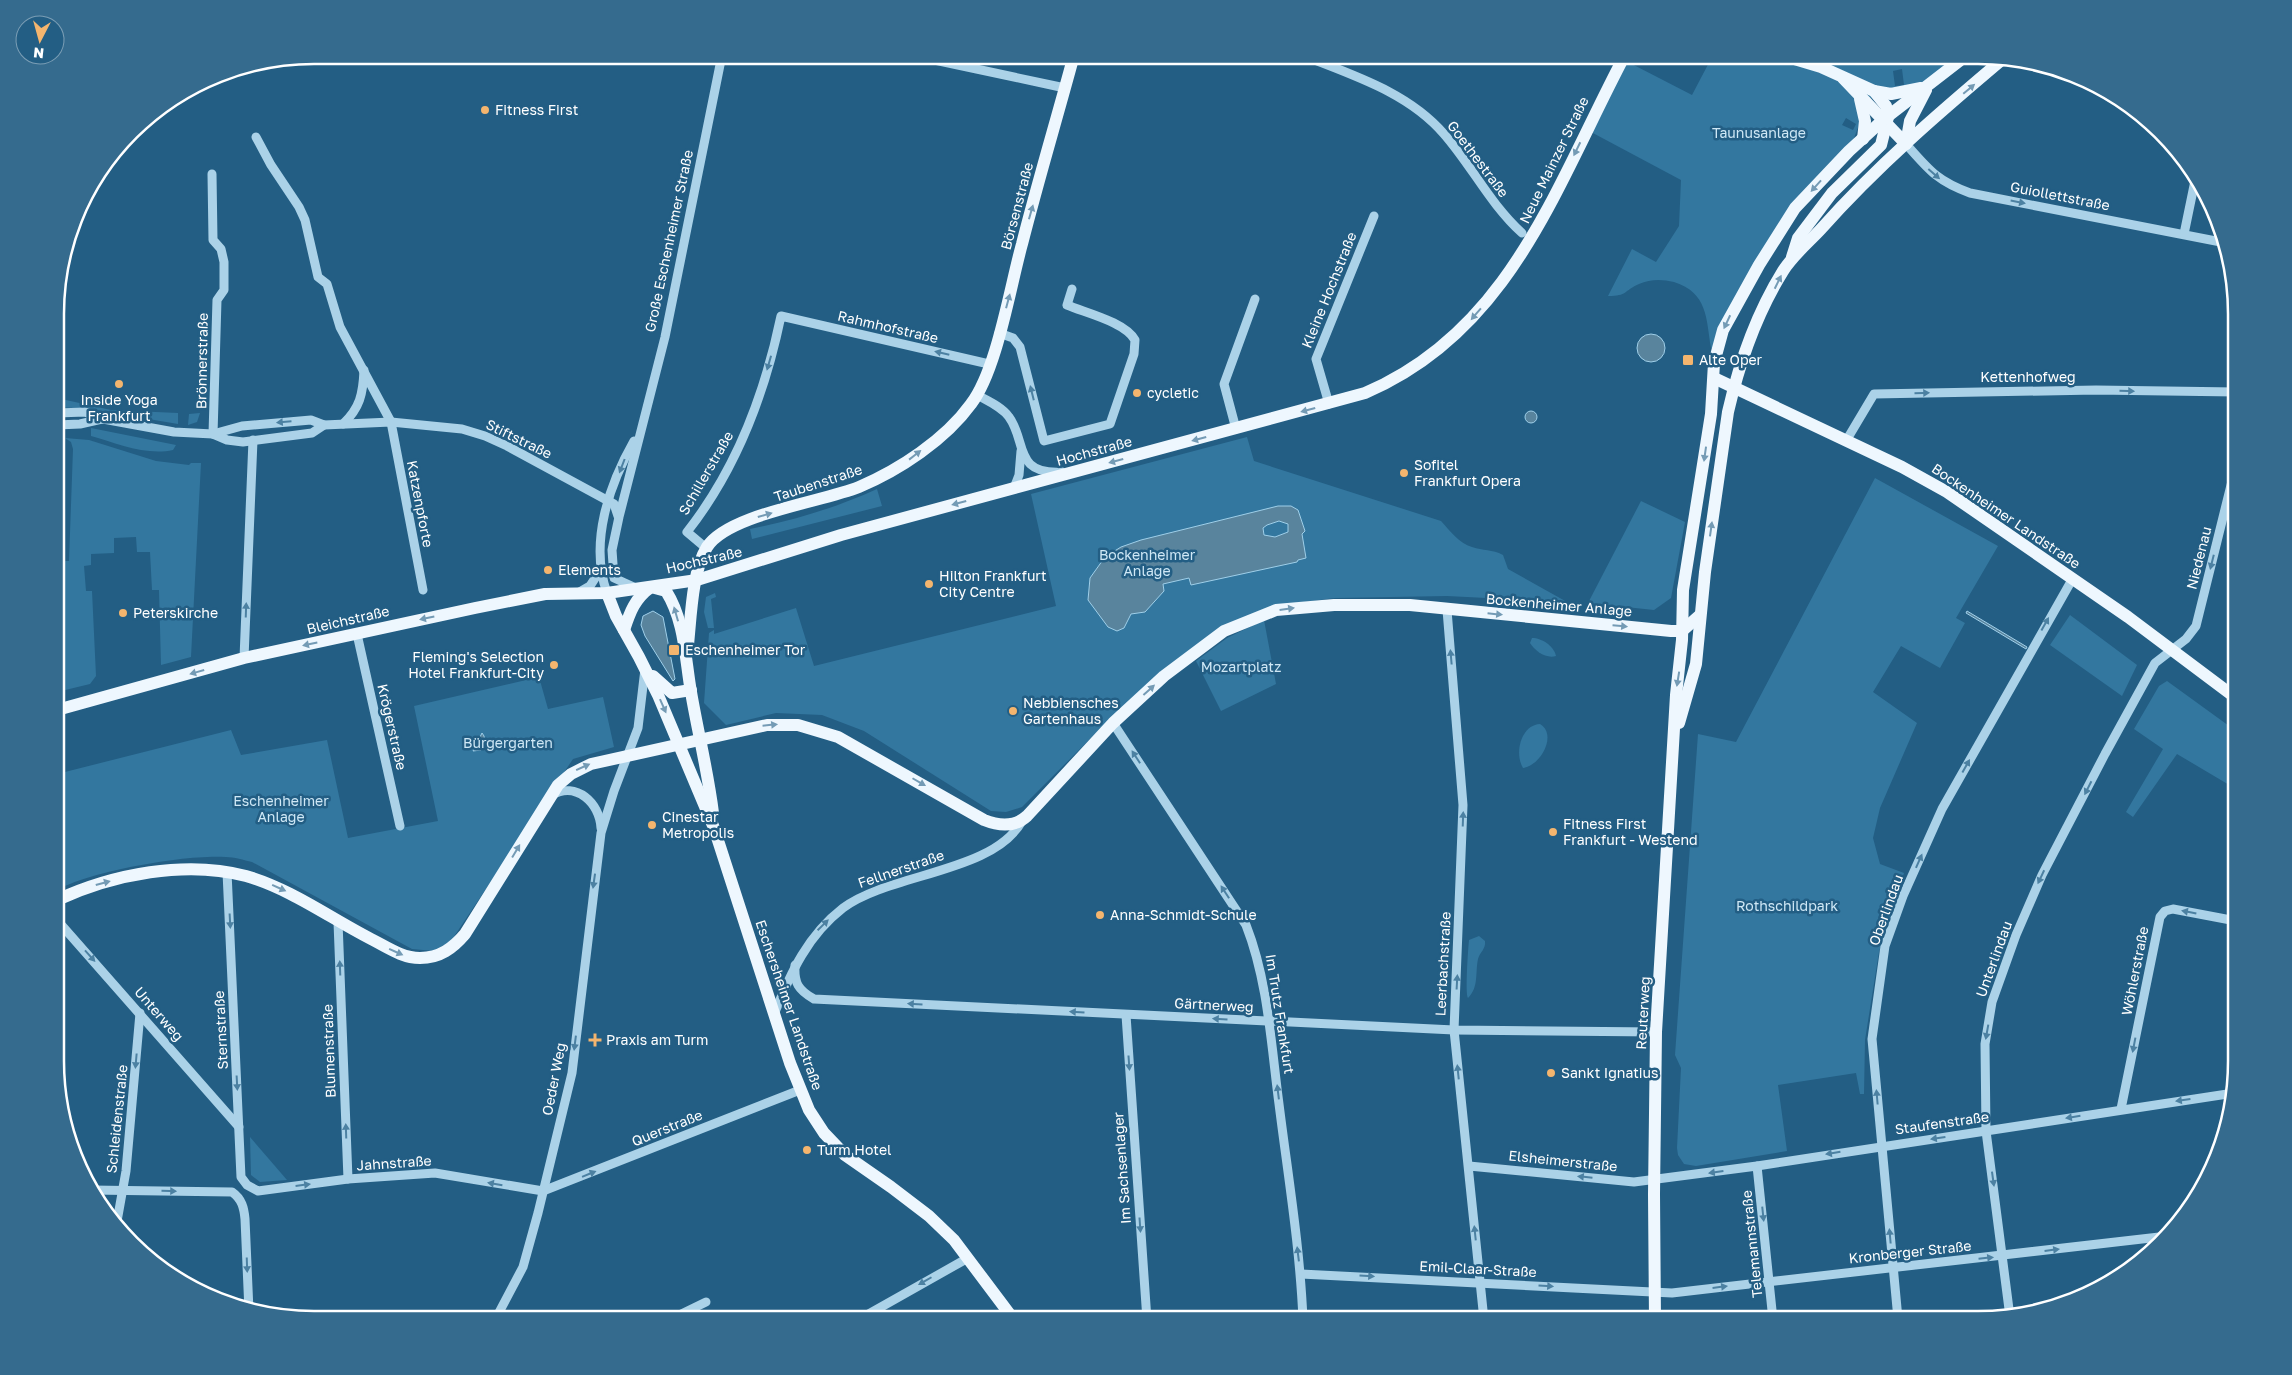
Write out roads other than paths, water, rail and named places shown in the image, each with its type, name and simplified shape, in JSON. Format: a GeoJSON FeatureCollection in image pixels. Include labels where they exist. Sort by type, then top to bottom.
{"type":"FeatureCollection","features":[{"type":"Feature","properties":{"kind":"main road","name":"Börsenstraße"},"geometry":{"type":"LineString","coordinates":[[989,364],[1072,64]]}},
{"type":"Feature","properties":{"kind":"main road","name":"Neue Mainzer Straße"},"geometry":{"type":"LineString","coordinates":[[1507,276],[1531,242],[1620,64]]}},
{"type":"Feature","properties":{"kind":"main road"},"geometry":{"type":"LineString","coordinates":[[1809,64],[1840,74],[1874,91],[1890,94],[1908,92],[1929,85]]}},
{"type":"Feature","properties":{"kind":"main road"},"geometry":{"type":"LineString","coordinates":[[1682,631],[1683,590],[1712,406],[1716,350],[1723,330],[1759,265],[1795,208],[1841,158],[1956,64]]}},
{"type":"Feature","properties":{"kind":"main road"},"geometry":{"type":"LineString","coordinates":[[1790,262],[1859,186],[1997,64]]}},
{"type":"Feature","properties":{"kind":"main road"},"geometry":{"type":"LineString","coordinates":[[1840,74],[1859,97],[1887,121],[1906,144]]}},
{"type":"Feature","properties":{"kind":"main road"},"geometry":{"type":"LineString","coordinates":[[1906,144],[1908,128],[1929,85]]}},
{"type":"Feature","properties":{"kind":"main road"},"geometry":{"type":"LineString","coordinates":[[1682,631],[1699,616],[1725,434],[1734,387],[1759,320],[1790,262],[1798,238],[1832,193],[1880,145],[1887,121],[1886,106],[1874,91]]}},
{"type":"Feature","properties":{"kind":"main road"},"geometry":{"type":"LineString","coordinates":[[1859,97],[1865,122],[1863,139]]}},
{"type":"Feature","properties":{"kind":"main road"},"geometry":{"type":"LineString","coordinates":[[1887,121],[1908,128],[1923,128]]}},
{"type":"Feature","properties":{"kind":"main road","name":"Hochstraße"},"geometry":{"type":"LineString","coordinates":[[645,588],[697,580],[841,535],[1329,404],[1381,386],[1422,363],[1458,334],[1507,276]]}},
{"type":"Feature","properties":{"kind":"main road","name":"Taubenstraße"},"geometry":{"type":"LineString","coordinates":[[697,580],[699,562],[706,548],[726,530],[746,521],[840,494],[883,476],[908,460],[945,432],[971,405],[989,364]]}},
{"type":"Feature","properties":{"kind":"main road","name":"Bockenheimer Landstraße"},"geometry":{"type":"LineString","coordinates":[[1714,378],[1846,440],[1947,492],[2173,649],[2228,692]]}},
{"type":"Feature","properties":{"kind":"main road"},"geometry":{"type":"LineString","coordinates":[[687,654],[697,580]]}},
{"type":"Feature","properties":{"kind":"main road"},"geometry":{"type":"LineString","coordinates":[[679,744],[645,669],[624,630],[635,603],[645,588],[666,592],[670,599],[687,654],[700,739]]}},
{"type":"Feature","properties":{"kind":"main road","name":"Bleichstraße"},"geometry":{"type":"LineString","coordinates":[[64,708],[244,658],[538,595],[607,593],[645,588]]}},
{"type":"Feature","properties":{"kind":"main road","name":"Große Eschenheimer Straße"},"geometry":{"type":"LineString","coordinates":[[607,593],[624,630]]}},
{"type":"Feature","properties":{"kind":"main road","name":"Bockenheimer Anlage"},"geometry":{"type":"LineString","coordinates":[[1022,821],[1113,722],[1164,676],[1224,631],[1267,613],[1302,606],[1410,605],[1446,610],[1682,631]]}},
{"type":"Feature","properties":{"kind":"main road","name":"Reuterweg"},"geometry":{"type":"LineString","coordinates":[[1674,738],[1696,664],[1699,616]]}},
{"type":"Feature","properties":{"kind":"main road","name":"Reuterweg"},"geometry":{"type":"LineString","coordinates":[[1655,1311],[1656,1032],[1682,631]]}},
{"type":"Feature","properties":{"kind":"main road"},"geometry":{"type":"LineString","coordinates":[[645,669],[668,692],[680,694],[691,690]]}},
{"type":"Feature","properties":{"kind":"main road"},"geometry":{"type":"LineString","coordinates":[[64,897],[92,886],[136,875],[197,869],[227,872],[268,883],[293,894],[338,922],[403,955],[421,958],[446,952],[465,934],[549,797],[564,778],[583,767],[628,755],[767,725],[786,724],[814,728],[846,741],[984,820],[1007,825],[1022,821]]}},
{"type":"Feature","properties":{"kind":"main road","name":"Eschersheimer Landstraße"},"geometry":{"type":"LineString","coordinates":[[700,739],[708,773],[714,828]]}},
{"type":"Feature","properties":{"kind":"main road","name":"Eschersheimer Landstraße"},"geometry":{"type":"LineString","coordinates":[[679,744],[714,828],[800,1090],[824,1133],[845,1155],[891,1186],[929,1216],[968,1258],[1007,1311]]}},
{"type":"Feature","properties":{"kind":"street","name":"Große Eschenheimer Straße"},"geometry":{"type":"LineString","coordinates":[[645,588],[619,582],[612,573],[612,550],[618,517],[639,432],[665,337],[720,64]]}},
{"type":"Feature","properties":{"kind":"street"},"geometry":{"type":"LineString","coordinates":[[953,64],[1065,88]]}},
{"type":"Feature","properties":{"kind":"street","name":"Goethestraße"},"geometry":{"type":"LineString","coordinates":[[1324,64],[1394,94],[1430,120],[1444,134],[1503,216],[1522,233]]}},
{"type":"Feature","properties":{"kind":"street"},"geometry":{"type":"LineString","coordinates":[[256,137],[271,166],[300,206],[306,220],[318,277],[327,284],[340,327],[364,368],[391,422]]}},
{"type":"Feature","properties":{"kind":"street","name":"Guiollettstraße"},"geometry":{"type":"LineString","coordinates":[[1906,144],[1934,176],[1951,186],[1970,193],[2218,241]]}},
{"type":"Feature","properties":{"kind":"street","name":"Brönnerstraße"},"geometry":{"type":"LineString","coordinates":[[212,174],[213,240],[221,249],[224,262],[224,290],[217,300],[213,434]]}},
{"type":"Feature","properties":{"kind":"street"},"geometry":{"type":"LineString","coordinates":[[2184,234],[2194,186]]}},
{"type":"Feature","properties":{"kind":"street","name":"Kleine Hochstraße"},"geometry":{"type":"LineString","coordinates":[[1329,404],[1316,358],[1374,216]]}},
{"type":"Feature","properties":{"kind":"street"},"geometry":{"type":"LineString","coordinates":[[999,333],[1013,338],[1020,348],[1044,441],[1110,424],[1134,354],[1135,340],[1127,330],[1118,325],[1067,305],[1072,289]]}},
{"type":"Feature","properties":{"kind":"street"},"geometry":{"type":"LineString","coordinates":[[1236,429],[1224,384],[1256,299]]}},
{"type":"Feature","properties":{"kind":"street","name":"Rahmhofstraße"},"geometry":{"type":"LineString","coordinates":[[781,316],[989,364]]}},
{"type":"Feature","properties":{"kind":"street","name":"Schillerstraße"},"geometry":{"type":"LineString","coordinates":[[706,548],[686,532],[713,494],[740,447],[756,407],[781,316]]}},
{"type":"Feature","properties":{"kind":"street"},"geometry":{"type":"LineString","coordinates":[[343,424],[360,403],[364,368]]}},
{"type":"Feature","properties":{"kind":"street","name":"Kettenhofweg"},"geometry":{"type":"LineString","coordinates":[[1846,440],[1874,394],[2096,390],[2228,392]]}},
{"type":"Feature","properties":{"kind":"street"},"geometry":{"type":"LineString","coordinates":[[977,395],[1009,417],[1021,451],[1030,463],[1041,469],[1056,473],[1073,472]]}},
{"type":"Feature","properties":{"kind":"street"},"geometry":{"type":"LineString","coordinates":[[64,413],[85,412],[103,419],[174,432],[213,434],[242,426],[311,420],[324,425]]}},
{"type":"Feature","properties":{"kind":"street"},"geometry":{"type":"LineString","coordinates":[[64,425],[80,424],[103,419]]}},
{"type":"Feature","properties":{"kind":"street","name":"Stiftstraße"},"geometry":{"type":"LineString","coordinates":[[324,425],[391,422],[435,425],[485,436],[608,501]]}},
{"type":"Feature","properties":{"kind":"street","name":"Katzenpforte"},"geometry":{"type":"LineString","coordinates":[[391,422],[423,590]]}},
{"type":"Feature","properties":{"kind":"street"},"geometry":{"type":"LineString","coordinates":[[213,434],[227,440],[253,440],[312,433],[324,425]]}},
{"type":"Feature","properties":{"kind":"street","name":"Große Eschenheimer Straße"},"geometry":{"type":"LineString","coordinates":[[607,593],[600,541],[608,501],[626,455],[639,432]]}},
{"type":"Feature","properties":{"kind":"street"},"geometry":{"type":"LineString","coordinates":[[244,658],[253,440]]}},
{"type":"Feature","properties":{"kind":"street"},"geometry":{"type":"LineString","coordinates":[[1014,488],[1020,475],[1021,451]]}},
{"type":"Feature","properties":{"kind":"street","name":"Niedenau"},"geometry":{"type":"LineString","coordinates":[[2173,649],[2186,639],[2196,626],[2228,497]]}},
{"type":"Feature","properties":{"kind":"street"},"geometry":{"type":"LineString","coordinates":[[608,501],[614,504],[618,517]]}},
{"type":"Feature","properties":{"kind":"street"},"geometry":{"type":"LineString","coordinates":[[578,594],[590,586],[602,566]]}},
{"type":"Feature","properties":{"kind":"street","name":"Oberlindau"},"geometry":{"type":"LineString","coordinates":[[1897,1311],[1872,1039],[1886,946],[1903,896],[1942,809],[2072,578]]}},
{"type":"Feature","properties":{"kind":"street","name":"Leerbachstraße"},"geometry":{"type":"LineString","coordinates":[[1446,610],[1464,805],[1454,1030],[1483,1311]]}},
{"type":"Feature","properties":{"kind":"street","name":"Krögerstraße"},"geometry":{"type":"LineString","coordinates":[[357,634],[400,826]]}},
{"type":"Feature","properties":{"kind":"street","name":"Unterlindau"},"geometry":{"type":"LineString","coordinates":[[2009,1309],[1986,1131],[1985,1044],[1992,1002],[2016,935],[2042,874],[2155,663],[2173,649]]}},
{"type":"Feature","properties":{"kind":"street"},"geometry":{"type":"LineString","coordinates":[[628,755],[640,717],[645,669]]}},
{"type":"Feature","properties":{"kind":"street","name":"Im Trutz Frankfurt"},"geometry":{"type":"LineString","coordinates":[[1113,722],[1246,925],[1256,950],[1268,1021],[1301,1274],[1303,1311]]}},
{"type":"Feature","properties":{"kind":"street","name":"Oeder Weg"},"geometry":{"type":"LineString","coordinates":[[500,1311],[522,1267],[544,1191],[572,1073],[601,833],[628,755]]}},
{"type":"Feature","properties":{"kind":"street","name":"Oeder Weg"},"geometry":{"type":"LineString","coordinates":[[549,797],[564,791],[584,796],[598,813],[601,833]]}},
{"type":"Feature","properties":{"kind":"street","name":"Fellnerstraße"},"geometry":{"type":"LineString","coordinates":[[775,1012],[795,965],[816,932],[844,907],[864,895],[980,856],[1003,841],[1022,821]]}},
{"type":"Feature","properties":{"kind":"street","name":"Sternstraße"},"geometry":{"type":"LineString","coordinates":[[227,872],[241,1176],[247,1185]]}},
{"type":"Feature","properties":{"kind":"street","name":"Wöhlerstraße"},"geometry":{"type":"LineString","coordinates":[[2121,1109],[2160,917],[2165,911],[2173,909],[2228,919]]}},
{"type":"Feature","properties":{"kind":"street","name":"Blumenstraße"},"geometry":{"type":"LineString","coordinates":[[338,922],[348,1179]]}},
{"type":"Feature","properties":{"kind":"street","name":"Unterweg"},"geometry":{"type":"LineString","coordinates":[[64,928],[239,1127]]}},
{"type":"Feature","properties":{"kind":"street","name":"Gärtnerweg"},"geometry":{"type":"LineString","coordinates":[[795,965],[794,980],[798,988],[814,999],[1454,1030],[1656,1032]]}},
{"type":"Feature","properties":{"kind":"street","name":"Schleidenstraße"},"geometry":{"type":"LineString","coordinates":[[118,1217],[126,1171],[140,1013]]}},
{"type":"Feature","properties":{"kind":"street","name":"Im Sachsenlager"},"geometry":{"type":"LineString","coordinates":[[1126,1014],[1146,1311]]}},
{"type":"Feature","properties":{"kind":"street","name":"Querstraße"},"geometry":{"type":"LineString","coordinates":[[544,1191],[800,1090]]}},
{"type":"Feature","properties":{"kind":"street","name":"Staufenstraße"},"geometry":{"type":"LineString","coordinates":[[1654,1179],[1757,1166],[2121,1109],[2225,1097]]}},
{"type":"Feature","properties":{"kind":"street","name":"Elsheimerstraße"},"geometry":{"type":"LineString","coordinates":[[1469,1166],[1634,1182],[1654,1179]]}},
{"type":"Feature","properties":{"kind":"street","name":"Telemannstraße"},"geometry":{"type":"LineString","coordinates":[[1757,1166],[1772,1311]]}},
{"type":"Feature","properties":{"kind":"street","name":"Jahnstraße"},"geometry":{"type":"LineString","coordinates":[[247,1185],[258,1191],[348,1179],[435,1173],[544,1191]]}},
{"type":"Feature","properties":{"kind":"street"},"geometry":{"type":"LineString","coordinates":[[100,1190],[232,1192],[239,1196],[244,1208],[245,1220],[248,1303]]}},
{"type":"Feature","properties":{"kind":"street","name":"Kronberger Straße"},"geometry":{"type":"LineString","coordinates":[[1654,1293],[2003,1256],[2155,1238]]}},
{"type":"Feature","properties":{"kind":"street"},"geometry":{"type":"LineString","coordinates":[[874,1311],[968,1258]]}},
{"type":"Feature","properties":{"kind":"street","name":"Emil-Claar-Straße"},"geometry":{"type":"LineString","coordinates":[[1301,1274],[1480,1282],[1654,1293]]}},
{"type":"Feature","properties":{"kind":"street"},"geometry":{"type":"LineString","coordinates":[[688,1311],[706,1302]]}},
{"type":"Feature","properties":{"kind":"place","name":"Fitness First"},"geometry":{"type":"Point","coordinates":[485,110]}},
{"type":"Feature","properties":{"kind":"place","name":"Alte Oper"},"geometry":{"type":"Point","coordinates":[1688,360]}},
{"type":"Feature","properties":{"kind":"place","name":"Inside Yoga Frankfurt"},"geometry":{"type":"Point","coordinates":[119,384]}},
{"type":"Feature","properties":{"kind":"place","name":"cycletic"},"geometry":{"type":"Point","coordinates":[1137,393]}},
{"type":"Feature","properties":{"kind":"place","name":"Sofitel Frankfurt Opera"},"geometry":{"type":"Point","coordinates":[1404,473]}},
{"type":"Feature","properties":{"kind":"place","name":"Elements"},"geometry":{"type":"Point","coordinates":[548,570]}},
{"type":"Feature","properties":{"kind":"place","name":"Hilton Frankfurt City Centre"},"geometry":{"type":"Point","coordinates":[929,584]}},
{"type":"Feature","properties":{"kind":"place","name":"Peterskirche"},"geometry":{"type":"Point","coordinates":[123,613]}},
{"type":"Feature","properties":{"kind":"place","name":"Eschenheimer Tor"},"geometry":{"type":"Point","coordinates":[674,650]}},
{"type":"Feature","properties":{"kind":"place","name":"Fleming's Selection Hotel Frankfurt-City"},"geometry":{"type":"Point","coordinates":[554,665]}},
{"type":"Feature","properties":{"kind":"place","name":"Nebbiensches Gartenhaus"},"geometry":{"type":"Point","coordinates":[1013,711]}},
{"type":"Feature","properties":{"kind":"place","name":"Cinestar Metropolis"},"geometry":{"type":"Point","coordinates":[652,825]}},
{"type":"Feature","properties":{"kind":"place","name":"Fitness First Frankfurt - Westend"},"geometry":{"type":"Point","coordinates":[1553,832]}},
{"type":"Feature","properties":{"kind":"place","name":"Anna-Schmidt-Schule"},"geometry":{"type":"Point","coordinates":[1100,915]}},
{"type":"Feature","properties":{"kind":"place","name":"Praxis am Turm"},"geometry":{"type":"Point","coordinates":[595,1040]}},
{"type":"Feature","properties":{"kind":"place","name":"Sankt Ignatius"},"geometry":{"type":"Point","coordinates":[1551,1073]}},
{"type":"Feature","properties":{"kind":"place","name":"Turm Hotel"},"geometry":{"type":"Point","coordinates":[807,1150]}},
{"type":"Feature","properties":{"kind":"park label","name":"Taunusanlage"},"geometry":{"type":"Point","coordinates":[1759,133]}},
{"type":"Feature","properties":{"kind":"park label","name":"Mozartplatz"},"geometry":{"type":"Point","coordinates":[1241,667]}},
{"type":"Feature","properties":{"kind":"park label","name":"Bürgergarten"},"geometry":{"type":"Point","coordinates":[508,743]}},
{"type":"Feature","properties":{"kind":"park label","name":"Eschenheimer Anlage"},"geometry":{"type":"Point","coordinates":[281,810]}},
{"type":"Feature","properties":{"kind":"park label","name":"Rothschildpark"},"geometry":{"type":"Point","coordinates":[1787,906]}}]}
